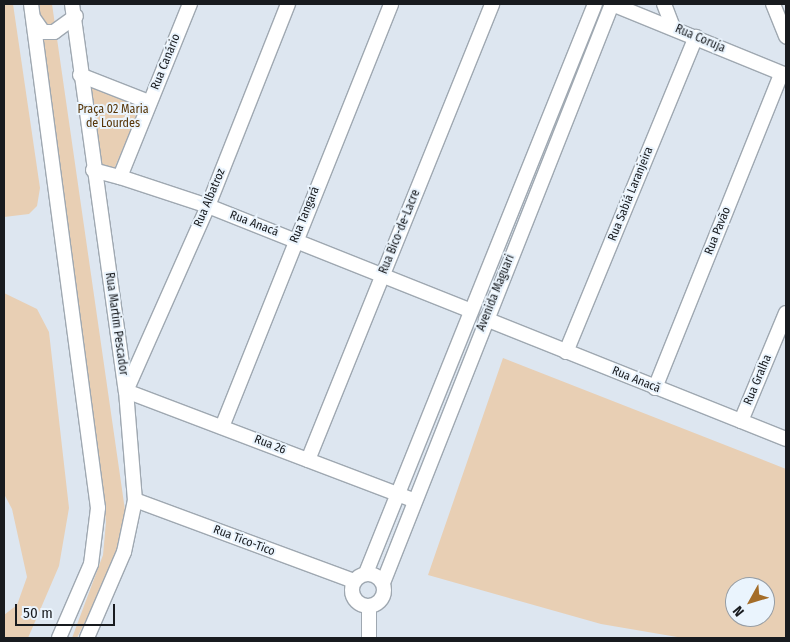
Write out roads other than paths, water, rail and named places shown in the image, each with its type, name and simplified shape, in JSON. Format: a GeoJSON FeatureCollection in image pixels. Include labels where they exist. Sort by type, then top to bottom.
{"type":"FeatureCollection","features":[{"type":"Feature","properties":{"kind":"street","name":"Rua Martim Pescador"},"geometry":{"type":"LineString","coordinates":[[72,4],[93,170],[126,390],[134,500],[124,552],[87,638]]}},
{"type":"Feature","properties":{"kind":"street"},"geometry":{"type":"LineString","coordinates":[[32,9],[38,28],[49,32],[61,32],[74,20],[81,4]]}},
{"type":"Feature","properties":{"kind":"street","name":"Rua Canário"},"geometry":{"type":"LineString","coordinates":[[120,177],[190,4]]}},
{"type":"Feature","properties":{"kind":"street","name":"Rua Albatroz"},"geometry":{"type":"LineString","coordinates":[[126,390],[208,206],[288,4]]}},
{"type":"Feature","properties":{"kind":"street","name":"Rua Tangará"},"geometry":{"type":"LineString","coordinates":[[222,428],[295,240],[391,4]]}},
{"type":"Feature","properties":{"kind":"street","name":"Rua Bico-de-Lacre"},"geometry":{"type":"LineString","coordinates":[[308,460],[492,4]]}},
{"type":"Feature","properties":{"kind":"street","name":"Avenida Maguari"},"geometry":{"type":"LineString","coordinates":[[360,577],[397,494],[469,310],[595,4]]}},
{"type":"Feature","properties":{"kind":"street","name":"Avenida Maguari"},"geometry":{"type":"LineString","coordinates":[[369,606],[382,598],[383,583],[414,500],[612,4]]}},
{"type":"Feature","properties":{"kind":"street","name":"Rua Coruja"},"geometry":{"type":"LineString","coordinates":[[612,4],[783,74]]}},
{"type":"Feature","properties":{"kind":"street"},"geometry":{"type":"LineString","coordinates":[[664,4],[673,28]]}},
{"type":"Feature","properties":{"kind":"street"},"geometry":{"type":"LineString","coordinates":[[773,4],[786,36]]}},
{"type":"Feature","properties":{"kind":"street"},"geometry":{"type":"LineString","coordinates":[[32,9],[98,508],[91,564],[59,638]]}},
{"type":"Feature","properties":{"kind":"street","name":"Rua Sabiá Laranjeira"},"geometry":{"type":"LineString","coordinates":[[566,352],[696,37]]}},
{"type":"Feature","properties":{"kind":"street","name":"Rua Pavão"},"geometry":{"type":"LineString","coordinates":[[655,388],[783,74]]}},
{"type":"Feature","properties":{"kind":"street"},"geometry":{"type":"LineString","coordinates":[[80,75],[149,102]]}},
{"type":"Feature","properties":{"kind":"street"},"geometry":{"type":"LineString","coordinates":[[93,170],[120,177]]}},
{"type":"Feature","properties":{"kind":"street","name":"Rua Anacá"},"geometry":{"type":"LineString","coordinates":[[120,177],[208,206],[469,310]]}},
{"type":"Feature","properties":{"kind":"street","name":"Rua Gralha"},"geometry":{"type":"LineString","coordinates":[[741,421],[786,313]]}},
{"type":"Feature","properties":{"kind":"street","name":"Rua Anacã"},"geometry":{"type":"LineString","coordinates":[[486,320],[786,438]]}},
{"type":"Feature","properties":{"kind":"street","name":"Rua 26"},"geometry":{"type":"LineString","coordinates":[[126,390],[414,500]]}},
{"type":"Feature","properties":{"kind":"street","name":"Rua Tico-Tico"},"geometry":{"type":"LineString","coordinates":[[134,500],[360,577],[383,583]]}},
{"type":"Feature","properties":{"kind":"street"},"geometry":{"type":"LineString","coordinates":[[360,577],[356,600],[369,606],[369,638]]}},
{"type":"Feature","properties":{"kind":"park label","name":"Praça 02 Maria de Lourdes"},"geometry":{"type":"Point","coordinates":[113,117]}}]}
